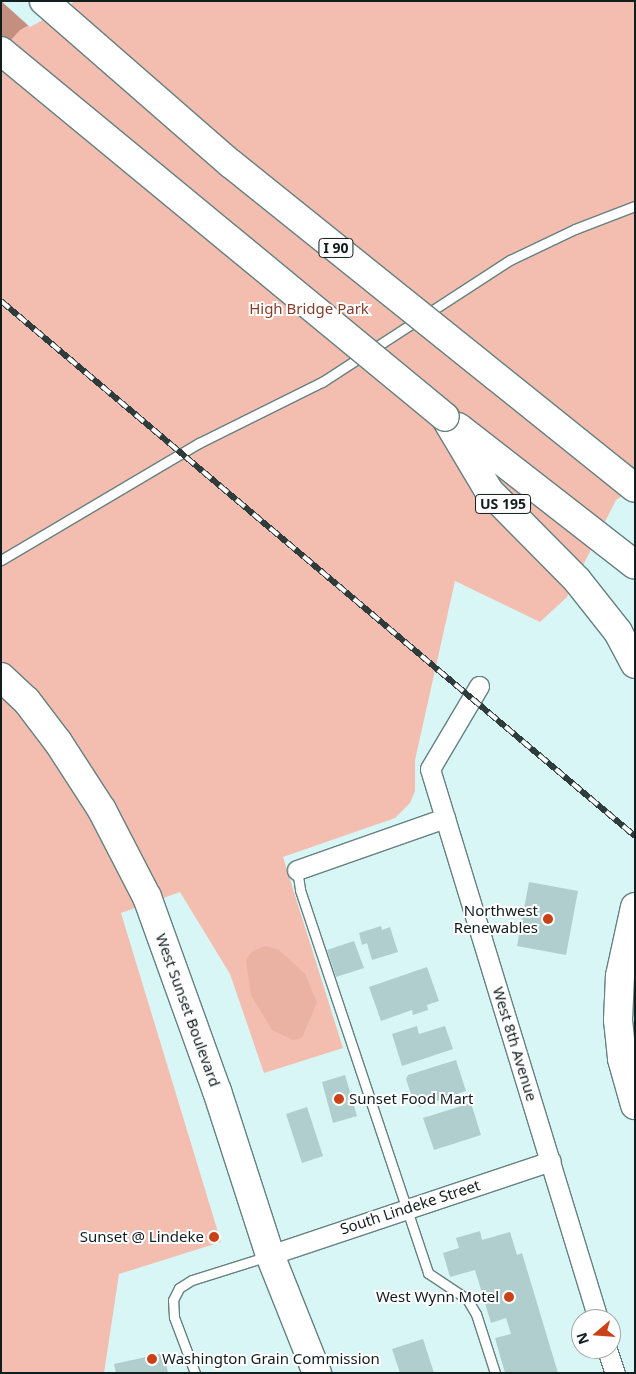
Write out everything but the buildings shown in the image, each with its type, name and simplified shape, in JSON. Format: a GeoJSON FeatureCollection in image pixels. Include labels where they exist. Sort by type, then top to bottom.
{"type":"FeatureCollection","features":[{"type":"Feature","properties":{"kind":"main road","name":"I 90"},"geometry":{"type":"LineString","coordinates":[[44,1],[230,163],[635,488]]}},
{"type":"Feature","properties":{"kind":"main road"},"geometry":{"type":"LineString","coordinates":[[1,51],[445,416],[635,565]]}},
{"type":"Feature","properties":{"kind":"main road","name":"US 195"},"geometry":{"type":"LineString","coordinates":[[445,416],[489,490],[577,580],[618,632],[635,664]]}},
{"type":"Feature","properties":{"kind":"main road","name":"West Sunset Boulevard"},"geometry":{"type":"LineString","coordinates":[[1,677],[26,700],[58,742],[102,810],[147,897],[213,1082],[270,1255],[317,1373]]}},
{"type":"Feature","properties":{"kind":"main road"},"geometry":{"type":"LineString","coordinates":[[635,907],[620,976],[618,1020],[622,1059],[635,1105]]}},
{"type":"Feature","properties":{"kind":"street","name":"West 8th Avenue"},"geometry":{"type":"LineString","coordinates":[[479,686],[430,769],[595,1309]]}},
{"type":"Feature","properties":{"kind":"street"},"geometry":{"type":"LineString","coordinates":[[297,870],[444,818]]}},
{"type":"Feature","properties":{"kind":"street","name":"South Lindeke Street"},"geometry":{"type":"LineString","coordinates":[[270,1255],[551,1161]]}},
{"type":"Feature","properties":{"kind":"street"},"geometry":{"type":"LineString","coordinates":[[610,1359],[614,1373]]}},
{"type":"Feature","properties":{"kind":"lane"},"geometry":{"type":"LineString","coordinates":[[1,560],[199,443],[322,382],[510,260],[575,228],[635,206]]}},
{"type":"Feature","properties":{"kind":"lane"},"geometry":{"type":"LineString","coordinates":[[297,870],[303,899],[428,1273],[467,1299],[476,1314],[495,1373]]}},
{"type":"Feature","properties":{"kind":"lane"},"geometry":{"type":"LineString","coordinates":[[195,1373],[174,1317],[173,1300],[179,1288],[192,1280],[270,1255]]}},
{"type":"Feature","properties":{"kind":"green space","name":"High Bridge Park"},"geometry":{"type":"Polygon","coordinates":[[[1,1],[635,1],[635,488],[616,500],[567,597],[540,622],[455,581],[415,760],[415,791],[410,803],[395,818],[283,857],[343,1048],[264,1073],[230,974],[180,892],[121,913],[221,1242],[119,1274],[104,1373],[1,1373],[1,1]]]}},
{"type":"Feature","properties":{"kind":"shaded area"},"geometry":{"type":"Polygon","coordinates":[[[1,1],[72,1],[20,30],[1,51],[1,1]]]}},
{"type":"Feature","properties":{"kind":"shaded area"},"geometry":{"type":"Polygon","coordinates":[[[266,946],[279,950],[305,974],[317,1002],[302,1038],[293,1040],[272,1030],[251,995],[246,960],[252,951],[266,946]]]}},
{"type":"Feature","properties":{"kind":"pier"},"geometry":{"type":"Polygon","coordinates":[[[1,1],[71,1],[73,3],[30,27],[1,1]]]}},
{"type":"Feature","properties":{"kind":"railway"},"geometry":{"type":"LineString","coordinates":[[1,301],[635,836]]}},
{"type":"Feature","properties":{"kind":"place","name":"Northwest Renewables"},"geometry":{"type":"Point","coordinates":[548,919]}},
{"type":"Feature","properties":{"kind":"place","name":"Sunset Food Mart"},"geometry":{"type":"Point","coordinates":[339,1099]}},
{"type":"Feature","properties":{"kind":"place","name":"Sunset @ Lindeke"},"geometry":{"type":"Point","coordinates":[214,1237]}},
{"type":"Feature","properties":{"kind":"place","name":"West Wynn Motel"},"geometry":{"type":"Point","coordinates":[509,1297]}},
{"type":"Feature","properties":{"kind":"place","name":"Washington Grain Commission"},"geometry":{"type":"Point","coordinates":[152,1359]}}]}
